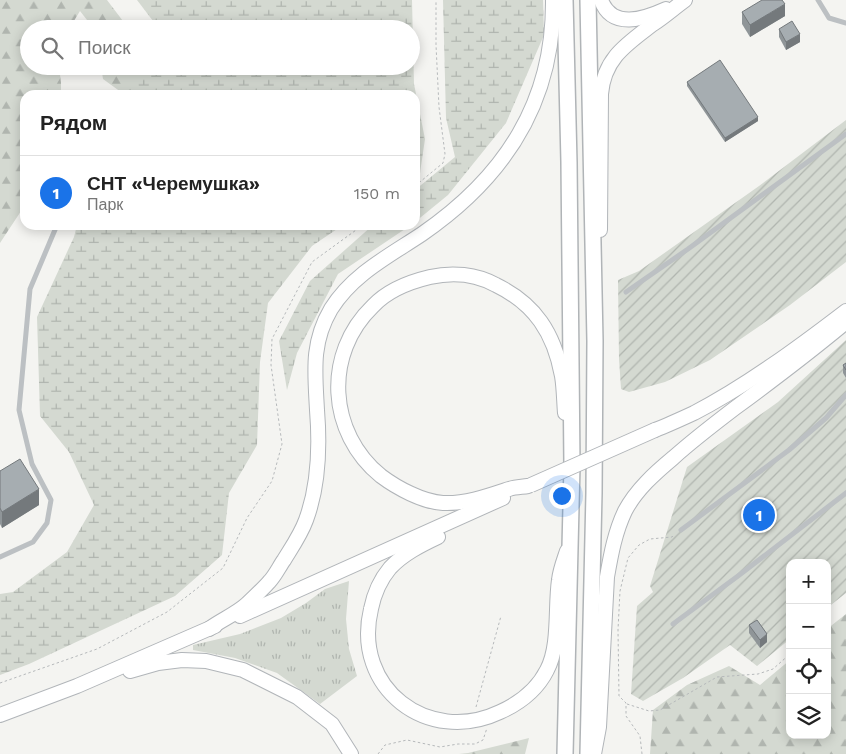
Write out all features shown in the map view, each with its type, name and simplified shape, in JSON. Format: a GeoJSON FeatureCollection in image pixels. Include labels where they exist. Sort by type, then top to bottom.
{"type":"FeatureCollection","features":[{"type":"Feature","properties":{"kind":"main road"},"geometry":{"type":"LineString","coordinates":[[208,630],[245,606],[269,582],[295,543],[306,520],[316,482],[318,462],[316,346],[327,316],[352,282],[369,268],[423,233],[445,216],[480,185],[502,160],[516,140],[538,95],[552,37],[553,0]]}},
{"type":"Feature","properties":{"kind":"main road"},"geometry":{"type":"LineString","coordinates":[[565,754],[572,466],[566,0]]}},
{"type":"Feature","properties":{"kind":"main road"},"geometry":{"type":"LineString","coordinates":[[588,0],[595,341],[594,493],[588,754]]}},
{"type":"Feature","properties":{"kind":"main road"},"geometry":{"type":"LineString","coordinates":[[601,0],[604,8],[615,18],[630,20],[654,14],[684,1]]}},
{"type":"Feature","properties":{"kind":"main road"},"geometry":{"type":"LineString","coordinates":[[593,276],[600,241],[601,94],[604,74],[612,60],[625,45],[684,1]]}},
{"type":"Feature","properties":{"kind":"main road"},"geometry":{"type":"LineString","coordinates":[[529,486],[512,488],[462,502],[442,503],[404,491],[388,481],[361,456],[352,443],[341,411],[337,390],[338,372],[350,335],[373,305],[389,293],[406,284],[440,275],[456,274],[491,282],[509,291],[534,311],[548,332],[558,359],[562,376],[572,466]]}},
{"type":"Feature","properties":{"kind":"main road"},"geometry":{"type":"LineString","coordinates":[[0,715],[77,686],[208,630],[694,413],[781,359],[846,312]]}},
{"type":"Feature","properties":{"kind":"main road"},"geometry":{"type":"LineString","coordinates":[[594,754],[599,727],[607,577],[616,533],[626,510],[641,488],[656,472],[700,434],[812,351],[846,322]]}},
{"type":"Feature","properties":{"kind":"main road"},"geometry":{"type":"LineString","coordinates":[[488,505],[467,522],[416,548],[402,558],[390,568],[375,593],[368,620],[368,633],[372,661],[377,674],[392,695],[401,703],[423,716],[452,722],[472,721],[492,716],[512,706],[531,692],[540,682],[548,669],[554,651],[559,578],[570,541]]}},
{"type":"Feature","properties":{"kind":"main road"},"geometry":{"type":"LineString","coordinates":[[77,686],[158,663],[182,660],[206,662],[243,670],[297,697],[332,724],[351,754]]}},
{"type":"Feature","properties":{"kind":"lane"},"geometry":{"type":"LineString","coordinates":[[818,0],[829,18],[846,24]]}},
{"type":"Feature","properties":{"kind":"lane"},"geometry":{"type":"LineString","coordinates":[[626,292],[846,134]]}},
{"type":"Feature","properties":{"kind":"lane"},"geometry":{"type":"LineString","coordinates":[[0,557],[32,542],[47,523],[52,500],[32,464],[19,410],[30,289],[55,230]]}},
{"type":"Feature","properties":{"kind":"lane"},"geometry":{"type":"LineString","coordinates":[[681,530],[789,450],[826,418],[846,395]]}},
{"type":"Feature","properties":{"kind":"lane"},"geometry":{"type":"LineString","coordinates":[[673,624],[846,493]]}},
{"type":"Feature","properties":{"kind":"path"},"geometry":{"type":"LineString","coordinates":[[420,182],[443,163],[445,154],[439,107],[436,0]]}},
{"type":"Feature","properties":{"kind":"path"},"geometry":{"type":"LineString","coordinates":[[0,683],[97,649],[167,612],[223,568],[247,518],[272,481],[282,444],[271,366],[272,339],[312,262],[356,230]]}},
{"type":"Feature","properties":{"kind":"path"},"geometry":{"type":"LineString","coordinates":[[681,530],[672,537],[650,539],[639,545],[628,558],[620,590],[618,630],[619,696],[626,703],[649,711],[660,710],[717,677],[758,674],[773,669],[786,658]]}},
{"type":"Feature","properties":{"kind":"path"},"geometry":{"type":"LineString","coordinates":[[472,721],[501,616]]}},
{"type":"Feature","properties":{"kind":"path"},"geometry":{"type":"LineString","coordinates":[[626,703],[626,716],[640,736],[642,754]]}},
{"type":"Feature","properties":{"kind":"path"},"geometry":{"type":"LineString","coordinates":[[378,754],[385,745],[407,740],[440,747],[475,744],[483,740],[492,716]]}},
{"type":"Feature","properties":{"kind":"green space"},"geometry":{"type":"Polygon","coordinates":[[[0,0],[107,0],[122,20],[87,20],[80,11],[74,20],[20,20],[20,75],[60,75],[61,90],[20,90],[20,213],[0,243],[0,0]]]}},
{"type":"Feature","properties":{"kind":"green space"},"geometry":{"type":"Polygon","coordinates":[[[137,0],[412,0],[412,20],[152,20],[137,0]]]}},
{"type":"Feature","properties":{"kind":"green space"},"geometry":{"type":"Polygon","coordinates":[[[443,0],[543,0],[544,35],[506,123],[448,195],[420,218],[420,186],[455,157],[446,118],[443,0]]]}},
{"type":"Feature","properties":{"kind":"green space"},"geometry":{"type":"Polygon","coordinates":[[[102,75],[140,75],[139,90],[118,90],[103,79],[102,75]]]}},
{"type":"Feature","properties":{"kind":"green space"},"geometry":{"type":"Polygon","coordinates":[[[139,75],[414,75],[415,90],[135,90],[139,75]]]}},
{"type":"Feature","properties":{"kind":"green space"},"geometry":{"type":"Polygon","coordinates":[[[420,114],[425,139],[420,173],[420,114]]]}},
{"type":"Feature","properties":{"kind":"green space"},"geometry":{"type":"Polygon","coordinates":[[[846,120],[846,262],[790,305],[710,360],[665,382],[629,392],[621,389],[618,280],[639,271],[759,186],[846,120]]]}},
{"type":"Feature","properties":{"kind":"green space"},"geometry":{"type":"Polygon","coordinates":[[[76,230],[336,230],[312,246],[268,303],[260,362],[257,445],[229,493],[222,555],[175,596],[29,664],[0,675],[0,594],[13,592],[67,552],[94,505],[69,452],[40,416],[37,317],[76,230]]]}},
{"type":"Feature","properties":{"kind":"green space"},"geometry":{"type":"Polygon","coordinates":[[[367,230],[404,230],[338,274],[297,353],[287,390],[279,341],[310,281],[367,230]]]}},
{"type":"Feature","properties":{"kind":"green space"},"geometry":{"type":"Polygon","coordinates":[[[846,340],[846,593],[831,605],[831,559],[786,559],[786,642],[757,666],[730,645],[683,678],[643,701],[631,694],[637,606],[653,592],[650,586],[687,467],[778,402],[846,340]]]}},
{"type":"Feature","properties":{"kind":"green space"},"geometry":{"type":"Polygon","coordinates":[[[349,581],[346,619],[349,649],[357,676],[320,704],[277,673],[235,658],[193,650],[193,645],[240,634],[281,618],[325,589],[349,581]]]}},
{"type":"Feature","properties":{"kind":"green space"},"geometry":{"type":"Polygon","coordinates":[[[846,614],[846,754],[650,754],[653,710],[687,685],[729,666],[760,685],[786,663],[786,739],[831,739],[831,626],[846,614]]]}},
{"type":"Feature","properties":{"kind":"green space"},"geometry":{"type":"Polygon","coordinates":[[[529,738],[525,754],[459,754],[468,753],[529,738]]]}},
{"type":"Feature","properties":{"kind":"building"},"geometry":{"type":"Polygon","coordinates":[[[762,0],[782,0],[785,4],[750,25],[742,12],[762,0]]]}},
{"type":"Feature","properties":{"kind":"building"},"geometry":{"type":"Polygon","coordinates":[[[792,21],[800,34],[786,42],[779,29],[792,21]]]}},
{"type":"Feature","properties":{"kind":"building"},"geometry":{"type":"Polygon","coordinates":[[[720,60],[758,117],[725,138],[687,82],[720,60]]]}},
{"type":"Feature","properties":{"kind":"building"},"geometry":{"type":"Polygon","coordinates":[[[20,459],[39,489],[2,512],[0,508],[0,471],[20,459]]]}},
{"type":"Feature","properties":{"kind":"building"},"geometry":{"type":"Polygon","coordinates":[[[757,620],[767,634],[760,640],[749,625],[757,620]]]}},
{"type":"Feature","properties":{"kind":"place","name":"СНТ «Черемушка»"},"geometry":{"type":"Point","coordinates":[759,515]}}]}
